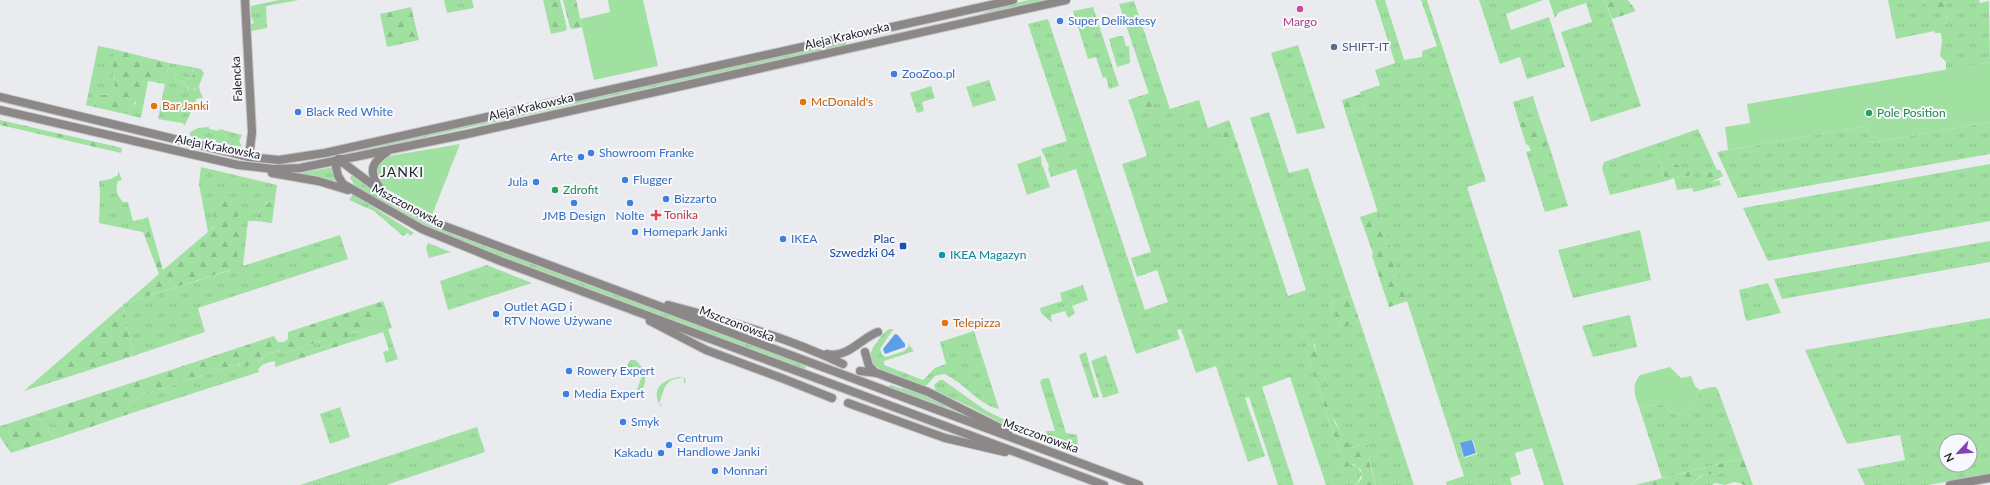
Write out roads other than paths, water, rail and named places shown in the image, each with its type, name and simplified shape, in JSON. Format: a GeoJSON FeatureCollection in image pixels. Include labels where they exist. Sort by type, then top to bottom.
{"type":"FeatureCollection","features":[{"type":"Feature","properties":{"kind":"main road","name":"Falencka"},"geometry":{"type":"LineString","coordinates":[[245,0],[252,132],[249,157]]}},
{"type":"Feature","properties":{"kind":"main road","name":"Aleja Krakowska"},"geometry":{"type":"LineString","coordinates":[[0,97],[249,157],[279,160],[348,148],[1013,0]]}},
{"type":"Feature","properties":{"kind":"main road","name":"Aleja Krakowska"},"geometry":{"type":"LineString","coordinates":[[0,110],[254,168],[300,168],[390,150],[1066,0]]}},
{"type":"Feature","properties":{"kind":"main road"},"geometry":{"type":"LineString","coordinates":[[348,148],[336,167],[338,176],[343,184],[352,191]]}},
{"type":"Feature","properties":{"kind":"main road"},"geometry":{"type":"LineString","coordinates":[[382,192],[375,182],[373,168],[377,158],[390,150]]}},
{"type":"Feature","properties":{"kind":"main road","name":"Mszczonowska"},"geometry":{"type":"LineString","coordinates":[[325,153],[341,160],[382,192],[413,211],[439,224],[808,363],[1139,485]]}},
{"type":"Feature","properties":{"kind":"main road"},"geometry":{"type":"LineString","coordinates":[[254,168],[318,181],[352,191]]}},
{"type":"Feature","properties":{"kind":"main road","name":"Mszczonowska"},"geometry":{"type":"LineString","coordinates":[[352,191],[422,229],[503,262],[1104,485]]}},
{"type":"Feature","properties":{"kind":"main road"},"geometry":{"type":"LineString","coordinates":[[625,294],[758,329],[843,364]]}},
{"type":"Feature","properties":{"kind":"main road"},"geometry":{"type":"LineString","coordinates":[[623,307],[706,350],[832,398]]}},
{"type":"Feature","properties":{"kind":"main road"},"geometry":{"type":"LineString","coordinates":[[819,353],[836,355],[841,354],[865,338],[878,332]]}},
{"type":"Feature","properties":{"kind":"main road"},"geometry":{"type":"LineString","coordinates":[[865,352],[869,366],[877,373]]}},
{"type":"Feature","properties":{"kind":"main road"},"geometry":{"type":"LineString","coordinates":[[860,371],[877,373],[957,405],[1039,448]]}},
{"type":"Feature","properties":{"kind":"main road"},"geometry":{"type":"LineString","coordinates":[[848,403],[945,438],[1036,460]]}},
{"type":"Feature","properties":{"kind":"main road"},"geometry":{"type":"LineString","coordinates":[[1950,485],[1990,478]]}},
{"type":"Feature","properties":{"kind":"water"},"geometry":{"type":"Polygon","coordinates":[[[895,334],[898,335],[905,344],[905,347],[885,354],[883,349],[895,334]]]}},
{"type":"Feature","properties":{"kind":"water"},"geometry":{"type":"Polygon","coordinates":[[[1472,440],[1476,453],[1464,457],[1460,443],[1472,440]]]}},
{"type":"Feature","properties":{"kind":"place","name":"Margo"},"geometry":{"type":"Point","coordinates":[1300,9]}},
{"type":"Feature","properties":{"kind":"place","name":"Super Delikatesy"},"geometry":{"type":"Point","coordinates":[1060,21]}},
{"type":"Feature","properties":{"kind":"place","name":"SHIFT-IT"},"geometry":{"type":"Point","coordinates":[1334,47]}},
{"type":"Feature","properties":{"kind":"place","name":"ZooZoo.pl"},"geometry":{"type":"Point","coordinates":[894,74]}},
{"type":"Feature","properties":{"kind":"place","name":"McDonald's"},"geometry":{"type":"Point","coordinates":[803,102]}},
{"type":"Feature","properties":{"kind":"place","name":"Bar Janki"},"geometry":{"type":"Point","coordinates":[154,106]}},
{"type":"Feature","properties":{"kind":"place","name":"Black Red White"},"geometry":{"type":"Point","coordinates":[298,112]}},
{"type":"Feature","properties":{"kind":"place","name":"Pole Position"},"geometry":{"type":"Point","coordinates":[1869,113]}},
{"type":"Feature","properties":{"kind":"place","name":"Showroom Franke"},"geometry":{"type":"Point","coordinates":[591,153]}},
{"type":"Feature","properties":{"kind":"place","name":"Arte"},"geometry":{"type":"Point","coordinates":[581,157]}},
{"type":"Feature","properties":{"kind":"place","name":"Flugger"},"geometry":{"type":"Point","coordinates":[625,180]}},
{"type":"Feature","properties":{"kind":"place","name":"Jula"},"geometry":{"type":"Point","coordinates":[536,182]}},
{"type":"Feature","properties":{"kind":"place","name":"Zdrofit"},"geometry":{"type":"Point","coordinates":[555,190]}},
{"type":"Feature","properties":{"kind":"place","name":"Bizzarto"},"geometry":{"type":"Point","coordinates":[666,199]}},
{"type":"Feature","properties":{"kind":"place","name":"JMB Design"},"geometry":{"type":"Point","coordinates":[574,203]}},
{"type":"Feature","properties":{"kind":"place","name":"Nolte"},"geometry":{"type":"Point","coordinates":[630,203]}},
{"type":"Feature","properties":{"kind":"place","name":"Tonika"},"geometry":{"type":"Point","coordinates":[656,215]}},
{"type":"Feature","properties":{"kind":"place","name":"Homepark Janki"},"geometry":{"type":"Point","coordinates":[635,232]}},
{"type":"Feature","properties":{"kind":"place","name":"IKEA"},"geometry":{"type":"Point","coordinates":[783,239]}},
{"type":"Feature","properties":{"kind":"place","name":"Plac Szwedzki 04"},"geometry":{"type":"Point","coordinates":[903,246]}},
{"type":"Feature","properties":{"kind":"place","name":"IKEA Magazyn"},"geometry":{"type":"Point","coordinates":[942,255]}},
{"type":"Feature","properties":{"kind":"place","name":"Outlet AGD i RTV Nowe Używane"},"geometry":{"type":"Point","coordinates":[496,314]}},
{"type":"Feature","properties":{"kind":"place","name":"Telepizza"},"geometry":{"type":"Point","coordinates":[945,323]}},
{"type":"Feature","properties":{"kind":"place","name":"Rowery Expert"},"geometry":{"type":"Point","coordinates":[569,371]}},
{"type":"Feature","properties":{"kind":"place","name":"Media Expert"},"geometry":{"type":"Point","coordinates":[566,394]}},
{"type":"Feature","properties":{"kind":"place","name":"Smyk"},"geometry":{"type":"Point","coordinates":[623,422]}},
{"type":"Feature","properties":{"kind":"place","name":"Centrum Handlowe Janki"},"geometry":{"type":"Point","coordinates":[669,445]}},
{"type":"Feature","properties":{"kind":"place","name":"Kakadu"},"geometry":{"type":"Point","coordinates":[661,453]}},
{"type":"Feature","properties":{"kind":"place","name":"Monnari"},"geometry":{"type":"Point","coordinates":[715,471]}},
{"type":"Feature","properties":{"kind":"district","name":"JANKI"},"geometry":{"type":"Point","coordinates":[402,172]}}]}
